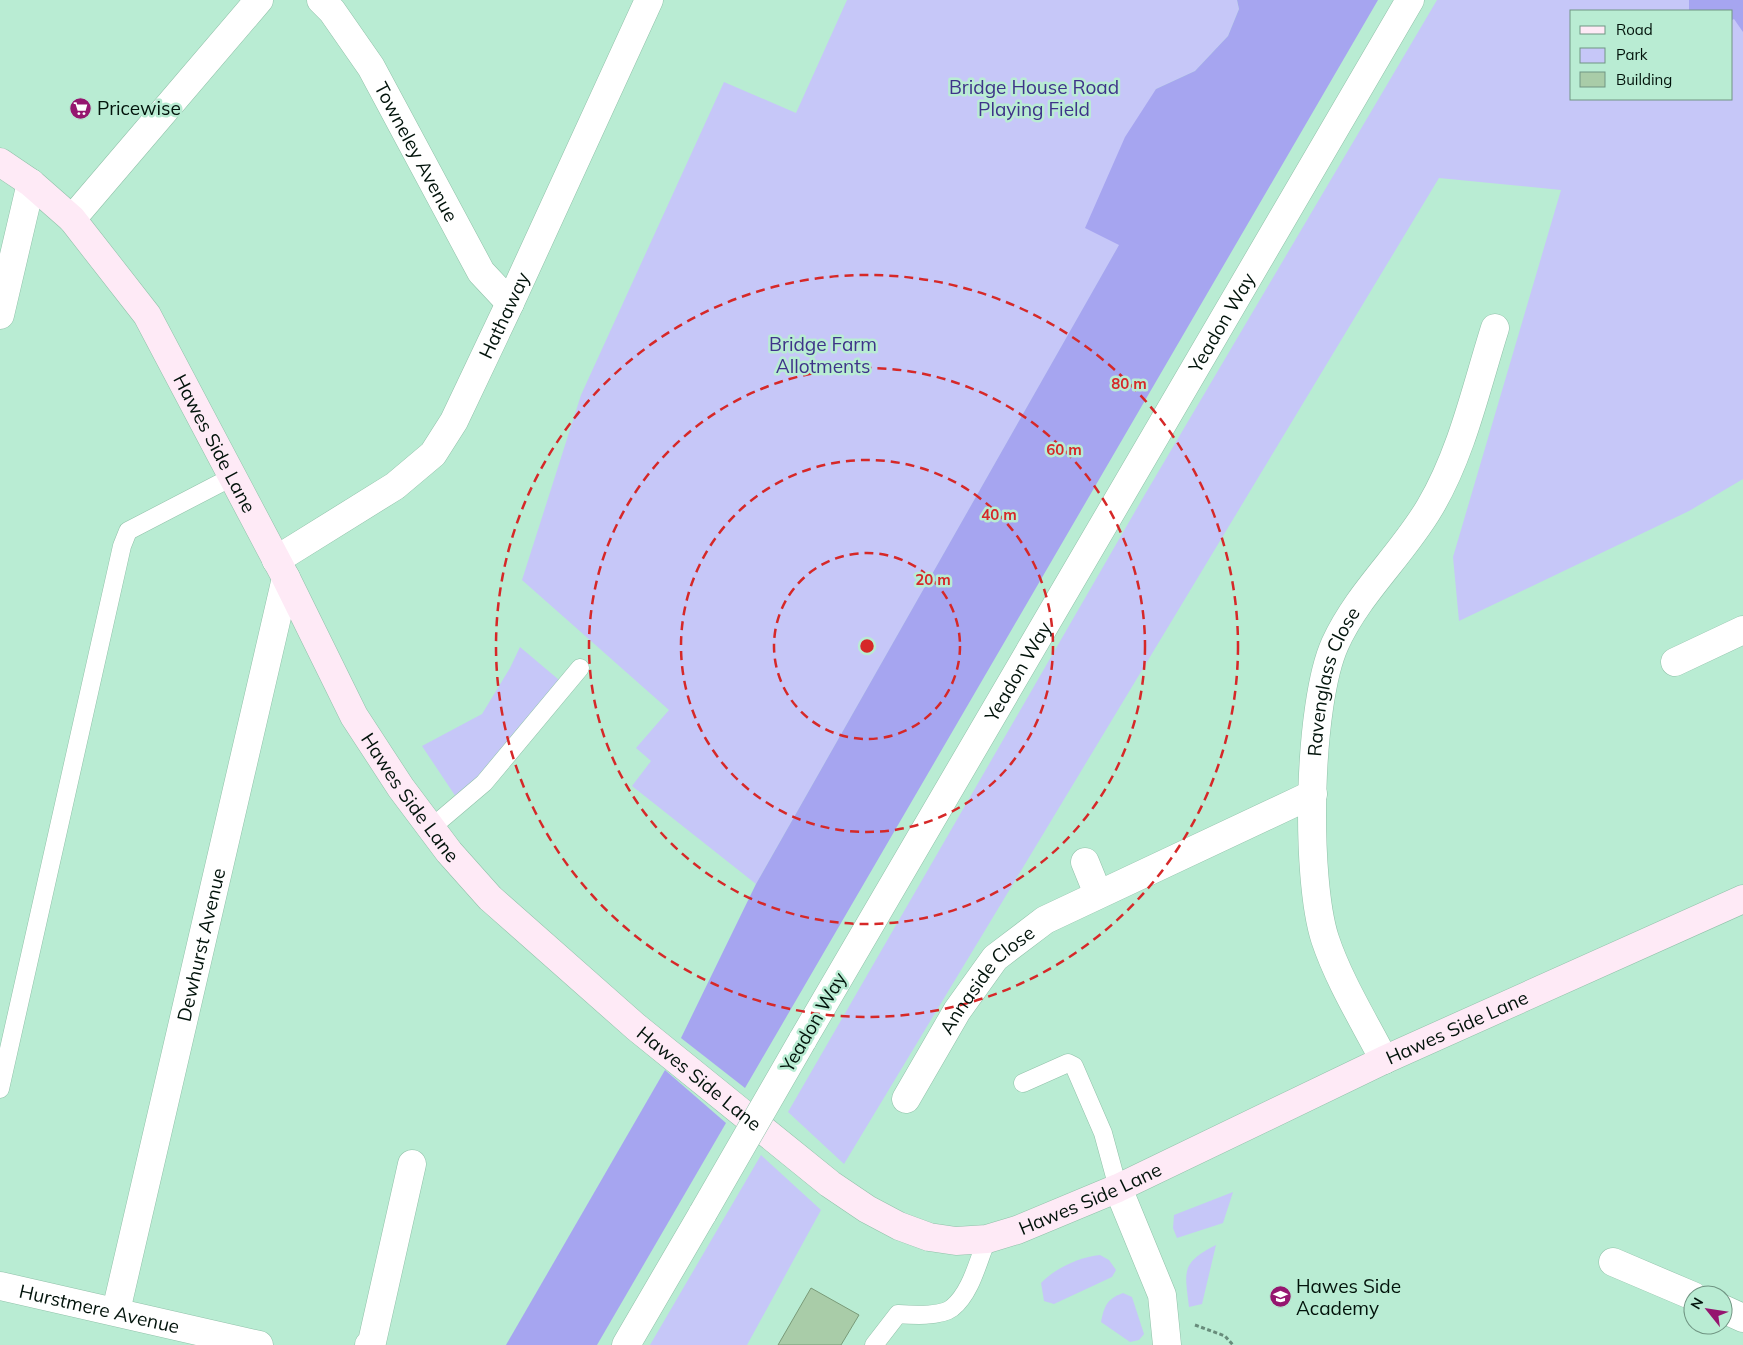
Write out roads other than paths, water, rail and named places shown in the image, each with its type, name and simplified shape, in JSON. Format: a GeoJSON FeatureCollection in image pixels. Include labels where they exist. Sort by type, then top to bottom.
{"type":"FeatureCollection","features":[{"type":"Feature","properties":{"kind":"main road","name":"Hawes Side Lane"},"geometry":{"type":"LineString","coordinates":[[0,162],[31,184],[72,218],[146,315],[281,569],[354,716],[401,788],[449,852],[490,898],[636,1027],[830,1184],[867,1210],[899,1226],[929,1237],[956,1241],[987,1240],[1017,1230],[1118,1188],[1384,1060],[1743,899]]}},
{"type":"Feature","properties":{"kind":"street"},"geometry":{"type":"LineString","coordinates":[[72,218],[259,0]]}},
{"type":"Feature","properties":{"kind":"street","name":"Towneley Avenue"},"geometry":{"type":"LineString","coordinates":[[321,0],[332,11],[371,67],[481,272],[510,303]]}},
{"type":"Feature","properties":{"kind":"street","name":"Hathaway"},"geometry":{"type":"LineString","coordinates":[[281,569],[396,486],[433,454],[454,421],[649,0]]}},
{"type":"Feature","properties":{"kind":"street","name":"Yeadon Way"},"geometry":{"type":"LineString","coordinates":[[626,1345],[1410,0]]}},
{"type":"Feature","properties":{"kind":"street"},"geometry":{"type":"LineString","coordinates":[[0,316],[31,184]]}},
{"type":"Feature","properties":{"kind":"street","name":"Ravenglass Close"},"geometry":{"type":"LineString","coordinates":[[1384,1060],[1339,972],[1325,938],[1316,901],[1313,794],[1318,717],[1324,680],[1335,645],[1353,611],[1406,543],[1449,472],[1495,328]]}},
{"type":"Feature","properties":{"kind":"street","name":"Dewhurst Avenue"},"geometry":{"type":"LineString","coordinates":[[116,1311],[281,569]]}},
{"type":"Feature","properties":{"kind":"street"},"geometry":{"type":"LineString","coordinates":[[1674,662],[1743,630]]}},
{"type":"Feature","properties":{"kind":"street","name":"Annaside Close"},"geometry":{"type":"LineString","coordinates":[[906,1099],[958,1011],[995,958],[1045,920],[1313,794]]}},
{"type":"Feature","properties":{"kind":"street"},"geometry":{"type":"LineString","coordinates":[[1085,862],[1098,894]]}},
{"type":"Feature","properties":{"kind":"street"},"geometry":{"type":"LineString","coordinates":[[369,1345],[372,1342],[412,1164]]}},
{"type":"Feature","properties":{"kind":"street"},"geometry":{"type":"LineString","coordinates":[[1118,1188],[1162,1295],[1167,1345]]}},
{"type":"Feature","properties":{"kind":"street"},"geometry":{"type":"LineString","coordinates":[[1612,1262],[1683,1292]]}},
{"type":"Feature","properties":{"kind":"street","name":"Hurstmere Avenue"},"geometry":{"type":"LineString","coordinates":[[0,1286],[260,1345]]}},
{"type":"Feature","properties":{"kind":"lane"},"geometry":{"type":"LineString","coordinates":[[0,1089],[120,556],[128,532],[232,477]]}},
{"type":"Feature","properties":{"kind":"lane"},"geometry":{"type":"LineString","coordinates":[[431,828],[484,783],[580,668]]}},
{"type":"Feature","properties":{"kind":"lane"},"geometry":{"type":"LineString","coordinates":[[1023,1082],[1068,1063],[1074,1066],[1103,1133],[1118,1188]]}},
{"type":"Feature","properties":{"kind":"lane"},"geometry":{"type":"LineString","coordinates":[[874,1345],[898,1314],[925,1315],[951,1309],[966,1291],[987,1240]]}},
{"type":"Feature","properties":{"kind":"place","name":"Pricewise"},"geometry":{"type":"Point","coordinates":[81,108]}},
{"type":"Feature","properties":{"kind":"place","name":"Hawes Side Academy"},"geometry":{"type":"Point","coordinates":[1280,1297]}},
{"type":"Feature","properties":{"kind":"park label","name":"Bridge House Road Playing Field"},"geometry":{"type":"Point","coordinates":[1034,98]}},
{"type":"Feature","properties":{"kind":"park label","name":"Bridge Farm Allotments"},"geometry":{"type":"Point","coordinates":[823,355]}}]}
